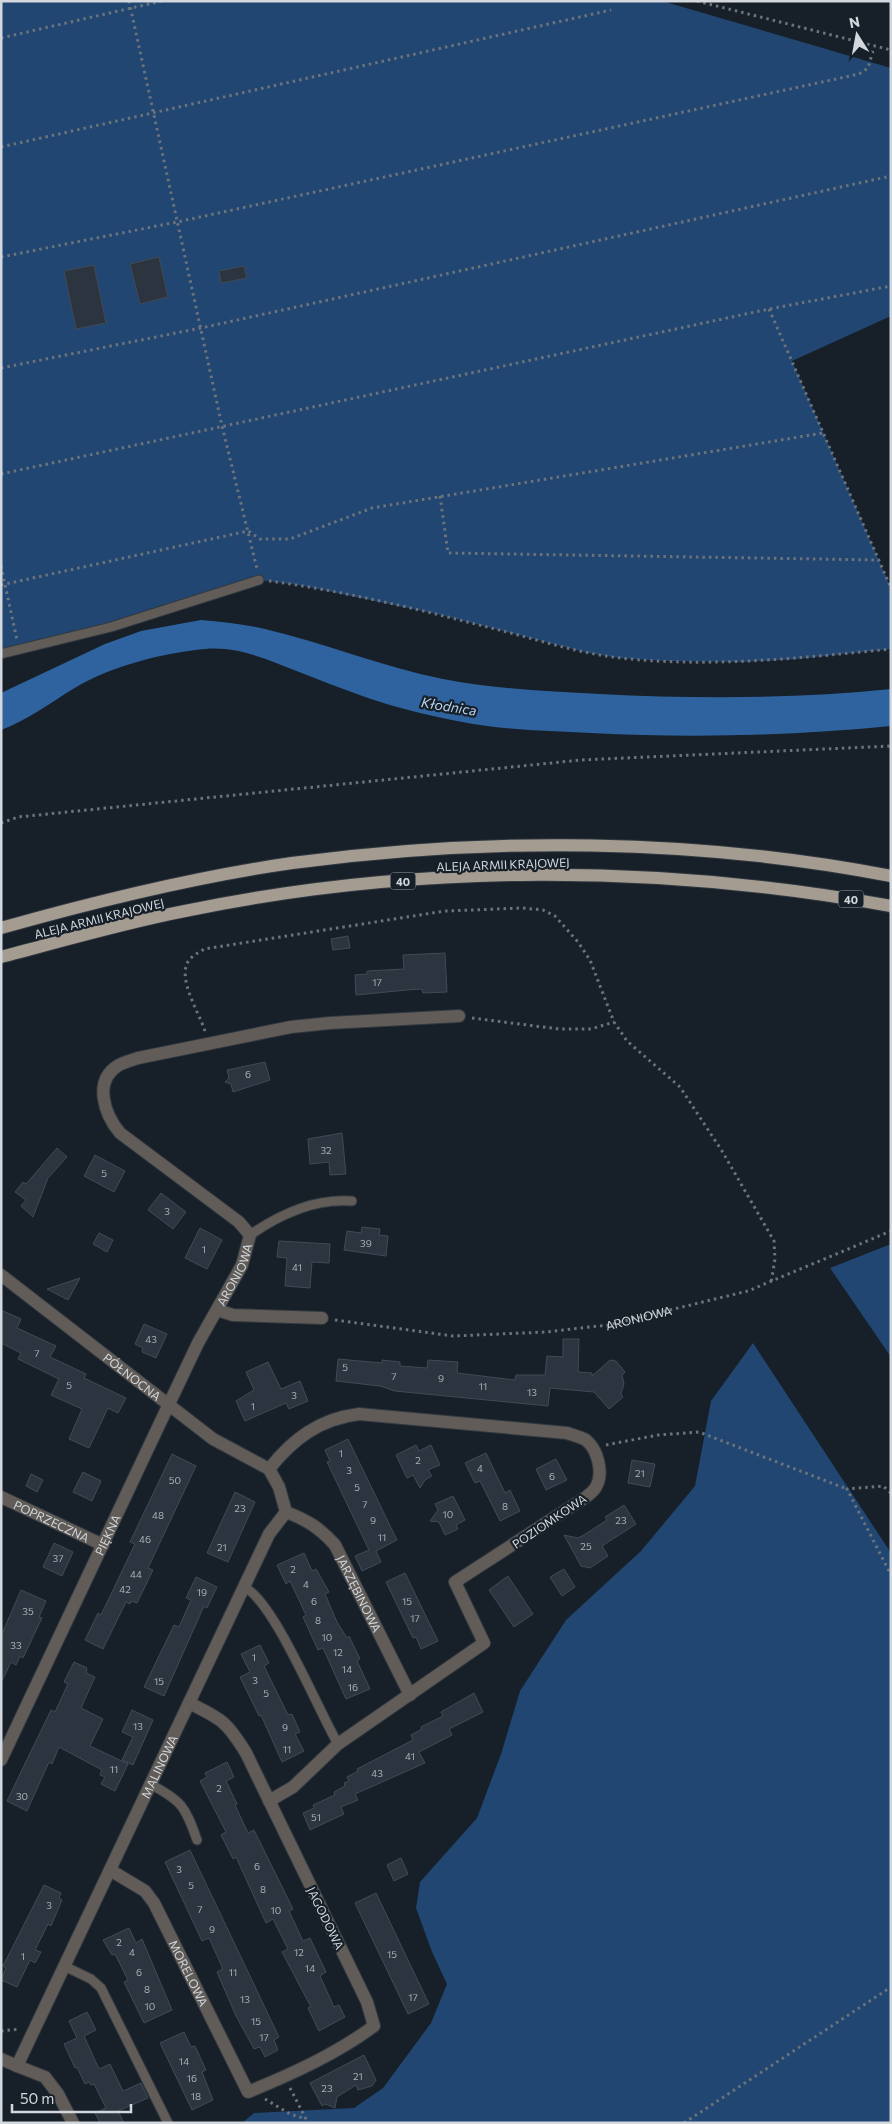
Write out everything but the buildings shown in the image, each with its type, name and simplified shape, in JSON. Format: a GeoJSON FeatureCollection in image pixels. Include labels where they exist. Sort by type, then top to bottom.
{"type":"FeatureCollection","features":[{"type":"Feature","properties":{"kind":"main road","name":"ALEJA ARMII KRAJOWEJ"},"geometry":{"type":"LineString","coordinates":[[1,928],[107,898],[179,884],[291,864],[412,851],[563,846],[636,848],[772,858],[891,876]]}},
{"type":"Feature","properties":{"kind":"main road","name":"ALEJA ARMII KRAJOWEJ"},"geometry":{"type":"LineString","coordinates":[[1,958],[116,926],[186,910],[342,887],[451,878],[567,875],[685,880],[812,892],[891,906]]}},
{"type":"Feature","properties":{"kind":"street","name":"ARONIOWA"},"geometry":{"type":"LineString","coordinates":[[322,1318],[233,1315],[217,1310],[242,1264],[250,1235],[239,1222],[120,1133],[111,1122],[105,1110],[103,1093],[105,1083],[110,1074],[119,1065],[138,1058],[291,1027],[459,1016]]}},
{"type":"Feature","properties":{"kind":"street","name":"PÓŁNOCNA"},"geometry":{"type":"LineString","coordinates":[[1,1274],[213,1439],[269,1469]]}},
{"type":"Feature","properties":{"kind":"street","name":"PIĘKNA"},"geometry":{"type":"LineString","coordinates":[[1,1760],[169,1404],[217,1310]]}},
{"type":"Feature","properties":{"kind":"street"},"geometry":{"type":"LineString","coordinates":[[286,1512],[280,1487],[269,1469],[287,1446],[338,1416],[359,1414],[567,1433],[586,1440],[594,1450]]}},
{"type":"Feature","properties":{"kind":"street","name":"POZIOMKOWA"},"geometry":{"type":"LineString","coordinates":[[269,1801],[305,1777],[338,1744],[484,1643],[455,1582],[586,1497],[596,1486],[599,1478],[598,1461],[594,1450]]}},
{"type":"Feature","properties":{"kind":"street","name":"POPRZECZNA"},"geometry":{"type":"LineString","coordinates":[[1,1497],[103,1545]]}},
{"type":"Feature","properties":{"kind":"street","name":"JARZĘBINOWA"},"geometry":{"type":"LineString","coordinates":[[286,1512],[309,1521],[324,1532],[335,1545],[410,1695]]}},
{"type":"Feature","properties":{"kind":"street","name":"MALINOWA"},"geometry":{"type":"LineString","coordinates":[[18,2066],[269,1534],[286,1512]]}},
{"type":"Feature","properties":{"kind":"street","name":"JAGODOWA"},"geometry":{"type":"LineString","coordinates":[[189,1703],[213,1714],[231,1728],[269,1801],[367,2002],[374,2026],[354,2041],[285,2077],[253,2090]]}},
{"type":"Feature","properties":{"kind":"street","name":"MORELOWA"},"geometry":{"type":"LineString","coordinates":[[110,1870],[145,1891],[154,1903],[253,2090]]}},
{"type":"Feature","properties":{"kind":"street"},"geometry":{"type":"LineString","coordinates":[[1,2059],[45,2077],[58,2094],[73,2123]]}},
{"type":"Feature","properties":{"kind":"lane"},"geometry":{"type":"LineString","coordinates":[[1,654],[111,628],[259,580]]}},
{"type":"Feature","properties":{"kind":"lane"},"geometry":{"type":"LineString","coordinates":[[250,1235],[273,1219],[304,1207],[331,1199],[352,1201]]}},
{"type":"Feature","properties":{"kind":"lane"},"geometry":{"type":"LineString","coordinates":[[244,1587],[252,1591],[269,1610],[338,1744]]}},
{"type":"Feature","properties":{"kind":"lane"},"geometry":{"type":"LineString","coordinates":[[150,1784],[174,1797],[186,1811],[197,1840]]}},
{"type":"Feature","properties":{"kind":"lane"},"geometry":{"type":"LineString","coordinates":[[64,1966],[91,1979],[101,1988],[168,2123]]}},
{"type":"Feature","properties":{"kind":"path"},"geometry":{"type":"LineString","coordinates":[[129,1],[222,426],[259,580],[299,585],[437,614],[588,653],[619,658],[743,662],[797,659],[891,649]]}},
{"type":"Feature","properties":{"kind":"path"},"geometry":{"type":"LineString","coordinates":[[1,38],[162,1]]}},
{"type":"Feature","properties":{"kind":"path"},"geometry":{"type":"LineString","coordinates":[[697,1],[891,50]]}},
{"type":"Feature","properties":{"kind":"path"},"geometry":{"type":"LineString","coordinates":[[1,147],[153,111],[611,10]]}},
{"type":"Feature","properties":{"kind":"path"},"geometry":{"type":"LineString","coordinates":[[1,257],[177,222],[859,74],[868,68],[874,47]]}},
{"type":"Feature","properties":{"kind":"path"},"geometry":{"type":"LineString","coordinates":[[1,368],[201,328],[891,176]]}},
{"type":"Feature","properties":{"kind":"path"},"geometry":{"type":"LineString","coordinates":[[1,474],[769,309],[891,286]]}},
{"type":"Feature","properties":{"kind":"path"},"geometry":{"type":"LineString","coordinates":[[769,309],[891,588]]}},
{"type":"Feature","properties":{"kind":"path"},"geometry":{"type":"LineString","coordinates":[[3,585],[248,531],[260,539],[290,539],[372,508],[823,433]]}},
{"type":"Feature","properties":{"kind":"path"},"geometry":{"type":"LineString","coordinates":[[440,496],[448,553],[879,560]]}},
{"type":"Feature","properties":{"kind":"path"},"geometry":{"type":"LineString","coordinates":[[1,566],[3,585],[19,650]]}},
{"type":"Feature","properties":{"kind":"path"},"geometry":{"type":"LineString","coordinates":[[1,823],[18,817],[581,760],[891,746]]}},
{"type":"Feature","properties":{"kind":"path"},"geometry":{"type":"LineString","coordinates":[[208,1043],[200,1015],[187,986],[184,970],[190,958],[204,949],[445,911],[486,908],[543,910],[555,916],[578,942],[590,960],[614,1022],[627,1041],[644,1058],[662,1070],[680,1087],[722,1151],[774,1241],[776,1259],[771,1283]]}},
{"type":"Feature","properties":{"kind":"path"},"geometry":{"type":"LineString","coordinates":[[459,1016],[559,1029],[591,1029],[614,1022]]}},
{"type":"Feature","properties":{"kind":"path","name":"ARONIOWA"},"geometry":{"type":"LineString","coordinates":[[322,1318],[453,1336],[546,1332],[608,1325],[748,1291],[771,1283],[891,1231]]}},
{"type":"Feature","properties":{"kind":"path"},"geometry":{"type":"LineString","coordinates":[[594,1450],[658,1435],[699,1432],[847,1489],[883,1486],[891,1493]]}},
{"type":"Feature","properties":{"kind":"path"},"geometry":{"type":"LineString","coordinates":[[847,1489],[891,1575]]}},
{"type":"Feature","properties":{"kind":"path"},"geometry":{"type":"LineString","coordinates":[[684,2123],[891,1987]]}},
{"type":"Feature","properties":{"kind":"path"},"geometry":{"type":"LineString","coordinates":[[285,2077],[307,2121]]}},
{"type":"Feature","properties":{"kind":"path"},"geometry":{"type":"LineString","coordinates":[[253,2090],[268,2102],[307,2121]]}},
{"type":"Feature","properties":{"kind":"shaded area"},"geometry":{"type":"Polygon","coordinates":[[[1,1],[662,1],[891,68],[891,316],[792,361],[891,588],[891,649],[797,659],[743,662],[619,658],[588,653],[437,614],[299,585],[259,580],[111,627],[1,654],[1,1]]]}},
{"type":"Feature","properties":{"kind":"shaded area"},"geometry":{"type":"Polygon","coordinates":[[[891,1244],[891,1357],[830,1268],[891,1244]]]}},
{"type":"Feature","properties":{"kind":"shaded area"},"geometry":{"type":"Polygon","coordinates":[[[753,1343],[891,1553],[891,2123],[242,2123],[254,2113],[354,2108],[383,2088],[431,2023],[447,1984],[432,1952],[416,1908],[420,1882],[477,1818],[501,1754],[520,1691],[566,1620],[641,1551],[695,1486],[711,1401],[753,1343]]]}},
{"type":"Feature","properties":{"kind":"water","name":"Kłodnica"},"geometry":{"type":"Polygon","coordinates":[[[201,620],[241,624],[265,629],[376,662],[443,679],[541,691],[709,697],[818,695],[891,689],[891,726],[816,732],[704,736],[524,730],[474,724],[412,711],[368,698],[240,651],[205,649],[154,657],[120,667],[88,681],[30,716],[1,730],[1,693],[105,644],[141,631],[201,620]]]}}]}
